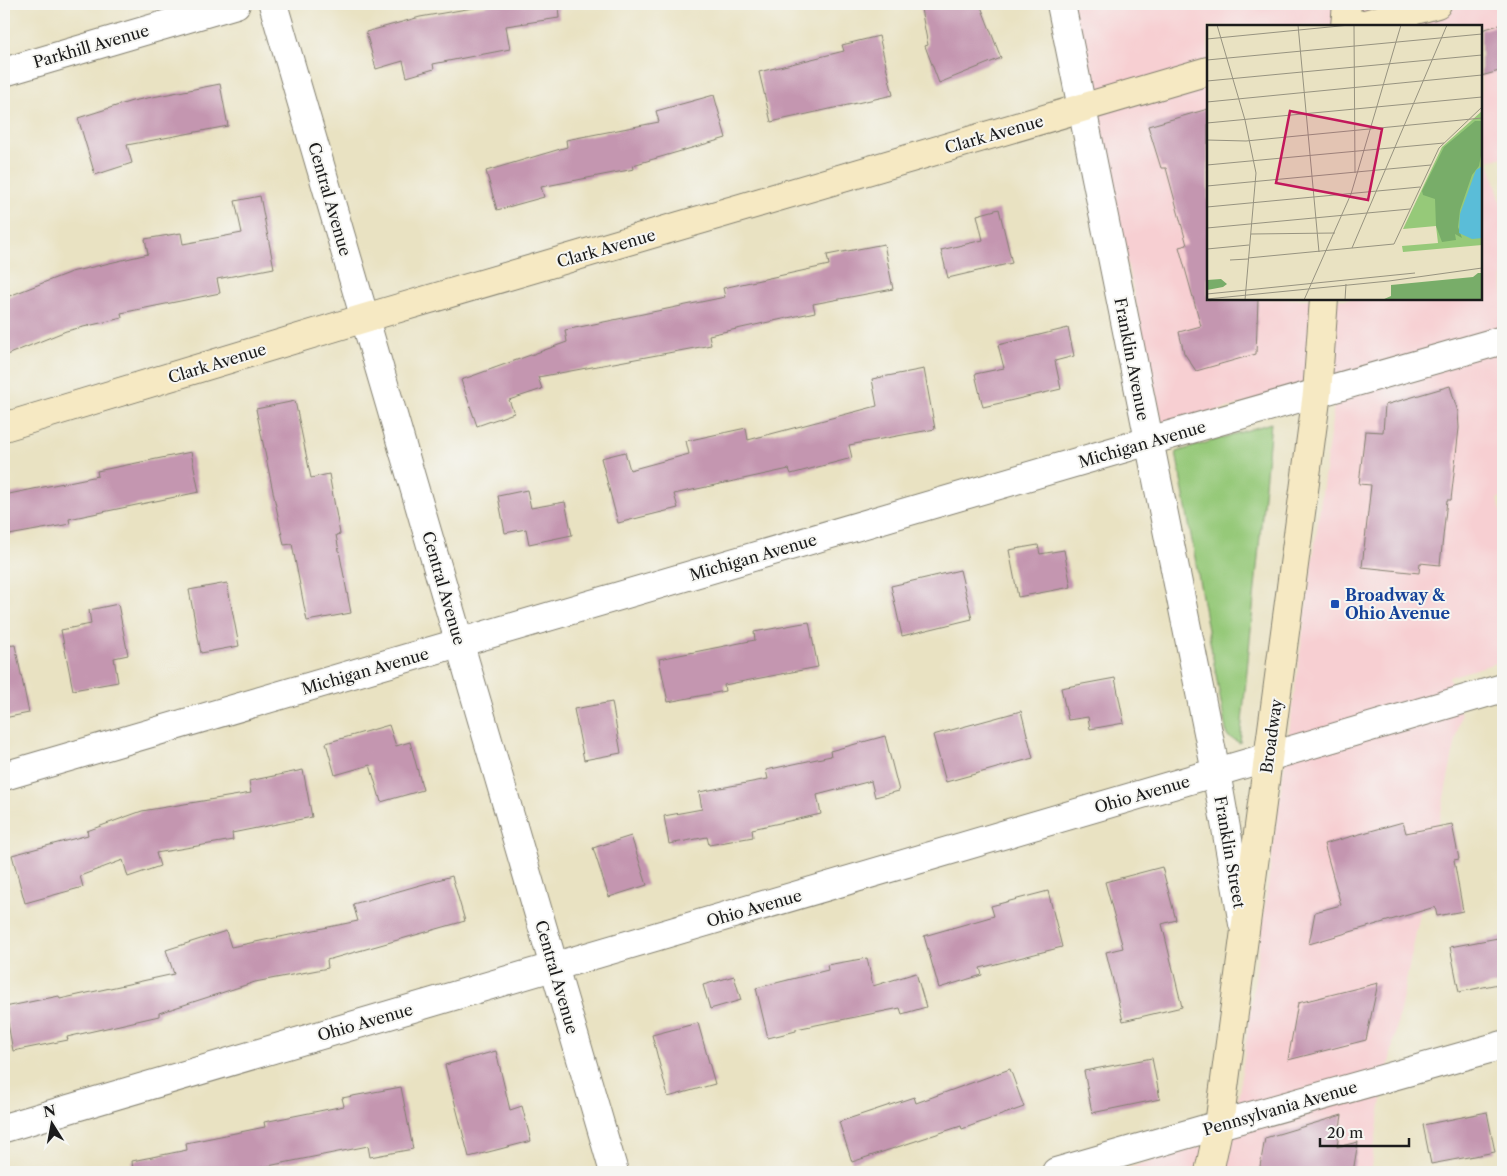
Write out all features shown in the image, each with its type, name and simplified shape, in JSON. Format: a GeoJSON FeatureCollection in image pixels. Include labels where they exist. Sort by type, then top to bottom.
{"type":"FeatureCollection","features":[{"type":"Feature","properties":{"kind":"street","name":"Parkhill Avenue"},"geometry":{"type":"LineString","coordinates":[[4,72],[236,4]]}},
{"type":"Feature","properties":{"kind":"street","name":"Central Avenue"},"geometry":{"type":"LineString","coordinates":[[273,4],[614,1172]]}},
{"type":"Feature","properties":{"kind":"street","name":"Franklin Avenue"},"geometry":{"type":"LineString","coordinates":[[1061,4],[1216,772]]}},
{"type":"Feature","properties":{"kind":"street"},"geometry":{"type":"LineString","coordinates":[[1345,25],[1347,4]]}},
{"type":"Feature","properties":{"kind":"street"},"geometry":{"type":"LineString","coordinates":[[1362,25],[1437,4]]}},
{"type":"Feature","properties":{"kind":"street","name":"Clark Avenue"},"geometry":{"type":"LineString","coordinates":[[4,427],[365,318],[1207,71]]}},
{"type":"Feature","properties":{"kind":"street","name":"Broadway"},"geometry":{"type":"LineString","coordinates":[[1209,1172],[1218,1125],[1317,393],[1324,300]]}},
{"type":"Feature","properties":{"kind":"street","name":"Michigan Avenue"},"geometry":{"type":"LineString","coordinates":[[4,776],[1149,441],[1503,340]]}},
{"type":"Feature","properties":{"kind":"street","name":"Ohio Avenue"},"geometry":{"type":"LineString","coordinates":[[4,1128],[1503,688]]}},
{"type":"Feature","properties":{"kind":"street","name":"Franklin Street"},"geometry":{"type":"LineString","coordinates":[[1216,772],[1244,932]]}},
{"type":"Feature","properties":{"kind":"street","name":"Pennsylvania Avenue"},"geometry":{"type":"LineString","coordinates":[[1056,1172],[1503,1044]]}},
{"type":"Feature","properties":{"kind":"shaded area"},"geometry":{"type":"Polygon","coordinates":[[[1068,4],[1503,4],[1503,157],[1489,161],[1503,210],[1503,331],[1492,335],[1503,372],[1503,497],[1497,499],[1503,519],[1503,661],[1449,677],[1461,715],[1383,1093],[1370,1172],[1115,1172],[1233,1137],[1338,377],[1163,426],[1090,94],[1068,4]]]}},
{"type":"Feature","properties":{"kind":"green space"},"geometry":{"type":"Polygon","coordinates":[[[1271,423],[1240,743],[1227,736],[1176,452],[1271,423]]]}},
{"type":"Feature","properties":{"kind":"building"},"geometry":{"type":"Polygon","coordinates":[[[496,4],[558,4],[559,18],[506,26],[510,49],[433,64],[434,69],[407,77],[403,61],[376,69],[366,32],[420,17],[496,4]]]}},
{"type":"Feature","properties":{"kind":"building"},"geometry":{"type":"Polygon","coordinates":[[[920,4],[980,4],[1001,58],[939,83],[925,46],[928,45],[920,4]]]}},
{"type":"Feature","properties":{"kind":"building"},"geometry":{"type":"Polygon","coordinates":[[[1503,24],[1503,70],[1482,76],[1482,30],[1503,24]]]}},
{"type":"Feature","properties":{"kind":"building"},"geometry":{"type":"Polygon","coordinates":[[[879,36],[893,95],[771,122],[759,72],[844,51],[842,45],[879,36]]]}},
{"type":"Feature","properties":{"kind":"building"},"geometry":{"type":"Polygon","coordinates":[[[220,84],[228,126],[127,145],[132,163],[95,175],[78,118],[132,101],[220,84]]]}},
{"type":"Feature","properties":{"kind":"building"},"geometry":{"type":"Polygon","coordinates":[[[714,95],[726,138],[633,165],[634,169],[541,187],[544,197],[497,210],[486,171],[567,147],[566,140],[659,122],[656,111],[714,95]]]}},
{"type":"Feature","properties":{"kind":"building"},"geometry":{"type":"Polygon","coordinates":[[[1207,109],[1207,300],[1258,300],[1256,354],[1196,371],[1184,353],[1179,332],[1201,326],[1179,247],[1187,245],[1166,168],[1161,168],[1148,126],[1207,109]]]}},
{"type":"Feature","properties":{"kind":"building"},"geometry":{"type":"Polygon","coordinates":[[[260,196],[274,268],[217,279],[220,293],[121,313],[122,318],[66,331],[4,356],[4,298],[71,272],[148,254],[145,239],[181,233],[183,244],[242,233],[235,201],[260,196]]]}},
{"type":"Feature","properties":{"kind":"building"},"geometry":{"type":"Polygon","coordinates":[[[999,209],[1012,263],[948,278],[941,250],[983,240],[977,215],[999,209]]]}},
{"type":"Feature","properties":{"kind":"building"},"geometry":{"type":"Polygon","coordinates":[[[884,244],[893,289],[813,304],[815,312],[709,335],[711,345],[538,377],[542,389],[509,400],[514,413],[477,426],[461,380],[567,342],[565,330],[725,297],[723,288],[829,265],[827,255],[884,244]]]}},
{"type":"Feature","properties":{"kind":"building"},"geometry":{"type":"Polygon","coordinates":[[[1068,328],[1074,356],[1055,361],[1061,389],[983,407],[975,374],[1004,368],[998,345],[1068,328]]]}},
{"type":"Feature","properties":{"kind":"building"},"geometry":{"type":"Polygon","coordinates":[[[924,369],[935,429],[849,445],[852,458],[791,474],[789,469],[674,494],[678,508],[618,523],[601,458],[625,452],[630,470],[689,454],[686,441],[746,428],[748,440],[877,406],[872,379],[924,369]]]}},
{"type":"Feature","properties":{"kind":"building"},"geometry":{"type":"Polygon","coordinates":[[[1450,386],[1458,412],[1459,428],[1451,500],[1447,500],[1440,565],[1420,563],[1419,573],[1362,567],[1371,485],[1359,484],[1365,431],[1383,432],[1385,405],[1450,386]]]}},
{"type":"Feature","properties":{"kind":"building"},"geometry":{"type":"Polygon","coordinates":[[[295,401],[311,478],[329,474],[340,534],[336,535],[351,613],[307,621],[292,544],[284,545],[256,409],[295,401]]]}},
{"type":"Feature","properties":{"kind":"building"},"geometry":{"type":"Polygon","coordinates":[[[191,452],[199,492],[69,519],[70,524],[9,535],[4,511],[4,495],[98,476],[97,471],[191,452]]]}},
{"type":"Feature","properties":{"kind":"building"},"geometry":{"type":"Polygon","coordinates":[[[527,490],[531,508],[565,502],[572,535],[529,544],[526,529],[505,533],[498,496],[527,490]]]}},
{"type":"Feature","properties":{"kind":"building"},"geometry":{"type":"Polygon","coordinates":[[[1038,545],[1040,554],[1064,550],[1071,587],[1018,597],[1009,550],[1038,545]]]}},
{"type":"Feature","properties":{"kind":"building"},"geometry":{"type":"Polygon","coordinates":[[[960,570],[972,619],[902,636],[891,586],[960,570]]]}},
{"type":"Feature","properties":{"kind":"building"},"geometry":{"type":"Polygon","coordinates":[[[227,583],[239,646],[201,653],[189,590],[227,583]]]}},
{"type":"Feature","properties":{"kind":"building"},"geometry":{"type":"Polygon","coordinates":[[[118,604],[128,655],[114,658],[118,682],[73,690],[61,630],[91,624],[89,610],[118,604]]]}},
{"type":"Feature","properties":{"kind":"building"},"geometry":{"type":"Polygon","coordinates":[[[809,622],[818,667],[724,685],[725,691],[668,702],[659,659],[755,640],[754,632],[809,622]]]}},
{"type":"Feature","properties":{"kind":"building"},"geometry":{"type":"Polygon","coordinates":[[[15,645],[29,713],[4,718],[4,646],[15,645]]]}},
{"type":"Feature","properties":{"kind":"building"},"geometry":{"type":"Polygon","coordinates":[[[1115,678],[1124,723],[1090,729],[1088,717],[1068,720],[1061,688],[1115,678]]]}},
{"type":"Feature","properties":{"kind":"building"},"geometry":{"type":"Polygon","coordinates":[[[612,702],[621,753],[584,760],[574,709],[612,702]]]}},
{"type":"Feature","properties":{"kind":"building"},"geometry":{"type":"Polygon","coordinates":[[[1021,711],[1033,758],[946,782],[933,735],[1021,711]]]}},
{"type":"Feature","properties":{"kind":"building"},"geometry":{"type":"Polygon","coordinates":[[[389,725],[396,746],[410,742],[423,790],[381,802],[370,765],[335,775],[326,743],[389,725]]]}},
{"type":"Feature","properties":{"kind":"building"},"geometry":{"type":"Polygon","coordinates":[[[885,736],[899,791],[875,797],[871,781],[817,795],[821,814],[752,829],[753,837],[709,845],[707,837],[669,844],[664,816],[702,809],[699,792],[768,779],[766,770],[831,756],[830,751],[885,736]]]}},
{"type":"Feature","properties":{"kind":"building"},"geometry":{"type":"Polygon","coordinates":[[[303,770],[312,817],[232,833],[233,840],[156,853],[160,866],[128,877],[123,860],[80,876],[83,887],[25,903],[12,855],[88,835],[87,831],[142,811],[251,793],[249,781],[303,770]]]}},
{"type":"Feature","properties":{"kind":"building"},"geometry":{"type":"Polygon","coordinates":[[[1403,822],[1406,833],[1452,824],[1459,859],[1454,860],[1463,911],[1437,916],[1435,907],[1309,944],[1315,912],[1341,905],[1324,844],[1403,822]]]}},
{"type":"Feature","properties":{"kind":"building"},"geometry":{"type":"Polygon","coordinates":[[[631,836],[647,885],[609,897],[593,848],[631,836]]]}},
{"type":"Feature","properties":{"kind":"building"},"geometry":{"type":"Polygon","coordinates":[[[1162,867],[1176,920],[1162,924],[1182,1007],[1123,1021],[1106,952],[1123,948],[1105,882],[1162,867]]]}},
{"type":"Feature","properties":{"kind":"building"},"geometry":{"type":"Polygon","coordinates":[[[452,876],[465,921],[327,960],[328,968],[255,982],[159,1013],[159,1016],[67,1037],[68,1040],[13,1051],[5,1007],[59,996],[60,999],[174,974],[166,950],[226,931],[231,947],[358,921],[353,904],[452,876]]]}},
{"type":"Feature","properties":{"kind":"building"},"geometry":{"type":"Polygon","coordinates":[[[1048,891],[1062,947],[980,968],[982,975],[939,988],[924,936],[994,916],[991,906],[1048,891]]]}},
{"type":"Feature","properties":{"kind":"building"},"geometry":{"type":"Polygon","coordinates":[[[1503,937],[1503,983],[1459,992],[1450,947],[1503,937]]]}},
{"type":"Feature","properties":{"kind":"building"},"geometry":{"type":"Polygon","coordinates":[[[867,958],[873,986],[916,973],[926,1007],[902,1014],[900,1008],[796,1029],[796,1031],[768,1038],[756,988],[828,970],[827,965],[867,958]]]}},
{"type":"Feature","properties":{"kind":"building"},"geometry":{"type":"Polygon","coordinates":[[[734,976],[741,1000],[710,1009],[703,985],[734,976]]]}},
{"type":"Feature","properties":{"kind":"building"},"geometry":{"type":"Polygon","coordinates":[[[1378,983],[1366,1040],[1288,1060],[1298,1003],[1378,983]]]}},
{"type":"Feature","properties":{"kind":"building"},"geometry":{"type":"Polygon","coordinates":[[[698,1023],[715,1084],[668,1097],[652,1035],[698,1023]]]}},
{"type":"Feature","properties":{"kind":"building"},"geometry":{"type":"Polygon","coordinates":[[[496,1051],[510,1110],[522,1106],[531,1141],[469,1157],[445,1065],[496,1051]]]}},
{"type":"Feature","properties":{"kind":"building"},"geometry":{"type":"Polygon","coordinates":[[[1152,1058],[1160,1099],[1092,1113],[1084,1071],[1152,1058]]]}},
{"type":"Feature","properties":{"kind":"building"},"geometry":{"type":"Polygon","coordinates":[[[1010,1069],[1024,1107],[962,1129],[961,1126],[852,1162],[839,1122],[914,1097],[916,1103],[1010,1069]]]}},
{"type":"Feature","properties":{"kind":"building"},"geometry":{"type":"Polygon","coordinates":[[[401,1087],[413,1149],[370,1157],[368,1146],[253,1169],[254,1172],[133,1172],[132,1161],[187,1150],[186,1143],[265,1127],[264,1122],[344,1106],[342,1098],[401,1087]]]}},
{"type":"Feature","properties":{"kind":"building"},"geometry":{"type":"Polygon","coordinates":[[[1487,1112],[1495,1152],[1431,1164],[1423,1125],[1487,1112]]]}},
{"type":"Feature","properties":{"kind":"building"},"geometry":{"type":"Polygon","coordinates":[[[1342,1115],[1337,1147],[1358,1142],[1353,1172],[1259,1172],[1265,1138],[1342,1115]]]}},
{"type":"Feature","properties":{"kind":"place","name":"Broadway & Ohio Avenue"},"geometry":{"type":"Point","coordinates":[1335,604]}}]}
